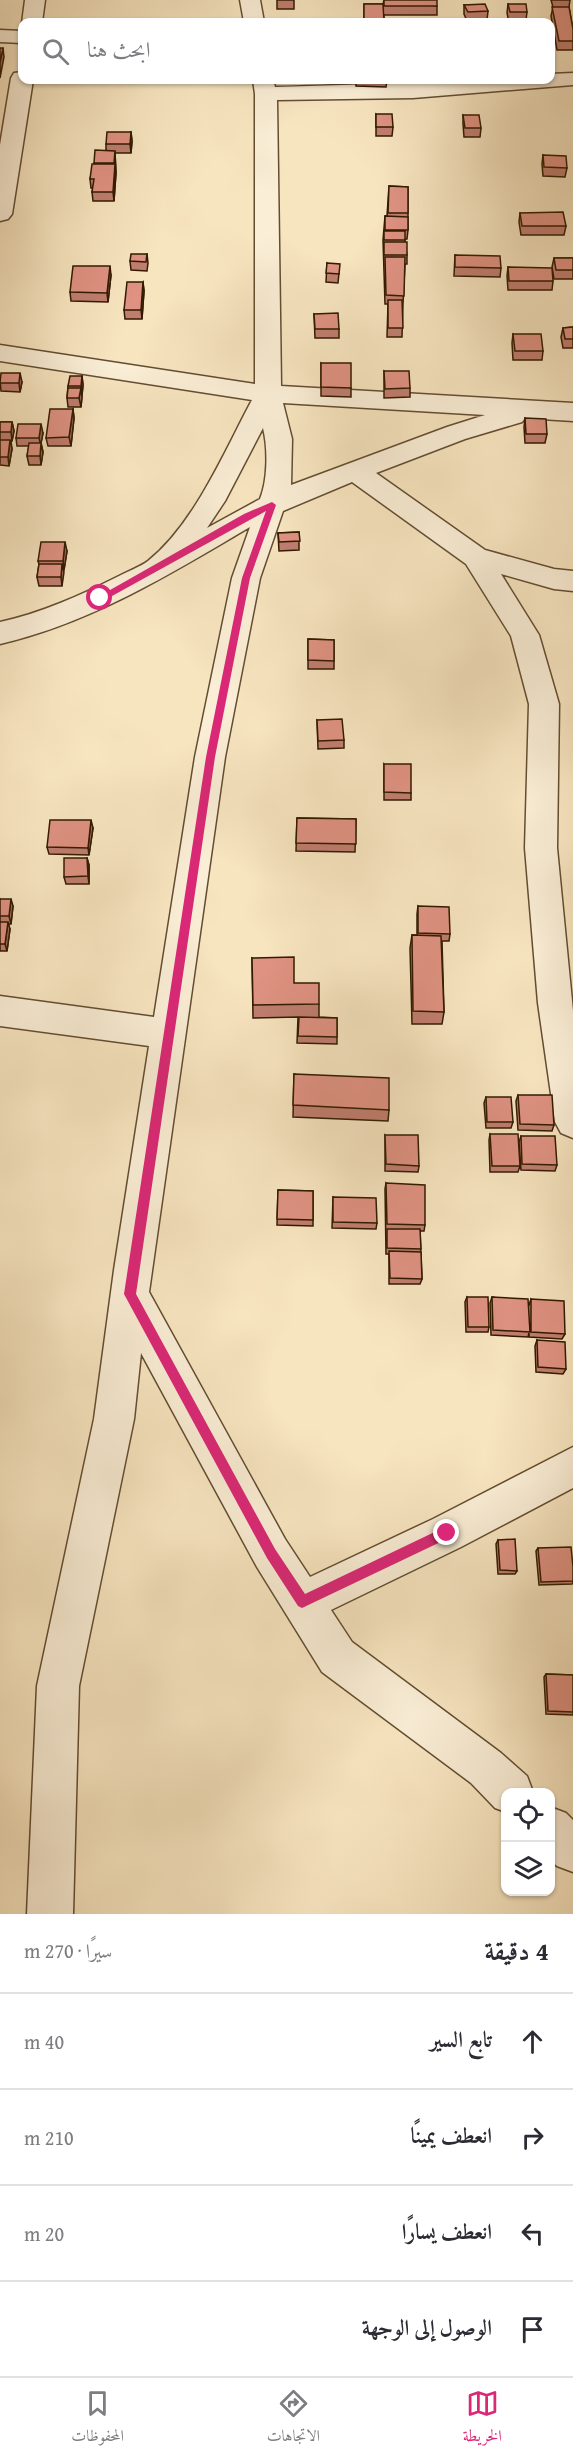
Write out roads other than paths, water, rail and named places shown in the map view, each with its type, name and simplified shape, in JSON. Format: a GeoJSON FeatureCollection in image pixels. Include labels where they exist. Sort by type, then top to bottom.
{"type":"FeatureCollection","features":[{"type":"Feature","properties":{"kind":"street"},"geometry":{"type":"LineString","coordinates":[[33,18],[35,0]]}},
{"type":"Feature","properties":{"kind":"street"},"geometry":{"type":"LineString","coordinates":[[250,0],[253,18]]}},
{"type":"Feature","properties":{"kind":"street"},"geometry":{"type":"LineString","coordinates":[[0,36],[18,37]]}},
{"type":"Feature","properties":{"kind":"street"},"geometry":{"type":"LineString","coordinates":[[555,80],[573,79]]}},
{"type":"Feature","properties":{"kind":"street"},"geometry":{"type":"LineString","coordinates":[[0,214],[21,84]]}},
{"type":"Feature","properties":{"kind":"street"},"geometry":{"type":"LineString","coordinates":[[50,1914],[58,1686],[114,1419],[130,1294],[210,757],[246,578],[277,491],[279,439],[268,394],[264,87],[413,91],[506,84]]}},
{"type":"Feature","properties":{"kind":"street"},"geometry":{"type":"LineString","coordinates":[[0,353],[268,394],[573,412]]}},
{"type":"Feature","properties":{"kind":"street"},"geometry":{"type":"LineString","coordinates":[[157,569],[186,537],[211,501],[268,394]]}},
{"type":"Feature","properties":{"kind":"street"},"geometry":{"type":"LineString","coordinates":[[0,633],[35,625],[100,598],[157,569],[247,516],[272,505],[456,433],[535,410]]}},
{"type":"Feature","properties":{"kind":"street"},"geometry":{"type":"LineString","coordinates":[[354,471],[476,557],[554,579],[573,581]]}},
{"type":"Feature","properties":{"kind":"street"},"geometry":{"type":"LineString","coordinates":[[476,557],[525,635],[544,704],[541,848],[555,1003],[573,1122]]}},
{"type":"Feature","properties":{"kind":"street"},"geometry":{"type":"LineString","coordinates":[[0,1011],[168,1034]]}},
{"type":"Feature","properties":{"kind":"street"},"geometry":{"type":"LineString","coordinates":[[130,1294],[271,1553],[337,1657],[486,1768],[508,1788]]}},
{"type":"Feature","properties":{"kind":"street"},"geometry":{"type":"LineString","coordinates":[[302,1602],[447,1533],[573,1467]]}},
{"type":"Feature","properties":{"kind":"street"},"geometry":{"type":"LineString","coordinates":[[555,1834],[573,1850]]}}]}
